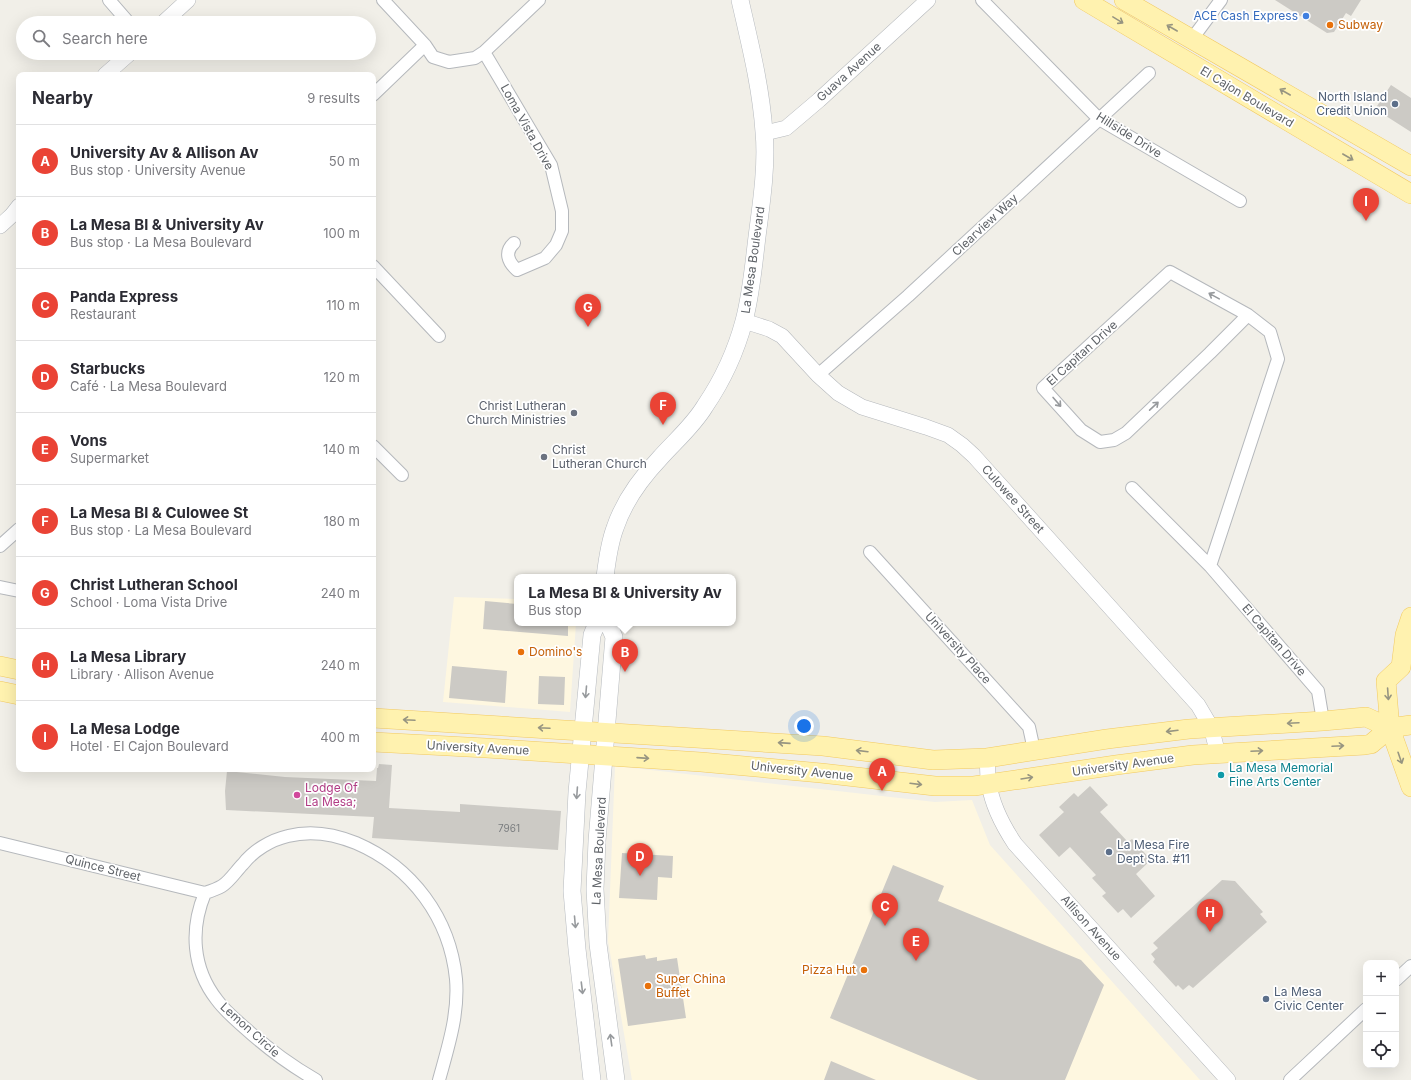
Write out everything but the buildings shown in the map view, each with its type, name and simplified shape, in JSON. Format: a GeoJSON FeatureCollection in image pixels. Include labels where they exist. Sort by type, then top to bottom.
{"type":"FeatureCollection","features":[{"type":"Feature","properties":{"kind":"main road","name":"La Mesa Boulevard"},"geometry":{"type":"LineString","coordinates":[[605,574],[614,528],[638,482],[691,426],[705,407],[726,368],[744,321],[751,286],[762,200],[765,133],[760,90],[740,0]]}},
{"type":"Feature","properties":{"kind":"main road","name":"El Cajon Boulevard"},"geometry":{"type":"LineString","coordinates":[[1084,0],[1411,194]]}},
{"type":"Feature","properties":{"kind":"main road","name":"El Cajon Boulevard"},"geometry":{"type":"LineString","coordinates":[[1124,0],[1411,166]]}},
{"type":"Feature","properties":{"kind":"main road"},"geometry":{"type":"LineString","coordinates":[[1315,138],[1319,112]]}},
{"type":"Feature","properties":{"kind":"main road"},"geometry":{"type":"LineString","coordinates":[[1411,618],[1405,635],[1406,673],[1386,681],[1390,728],[1411,787]]}},
{"type":"Feature","properties":{"kind":"main road","name":"La Mesa Boulevard"},"geometry":{"type":"LineString","coordinates":[[592,1080],[572,891],[577,792],[592,635],[596,626]]}},
{"type":"Feature","properties":{"kind":"main road","name":"La Mesa Boulevard"},"geometry":{"type":"LineString","coordinates":[[609,626],[614,637],[597,841],[595,889],[598,944],[613,1080]]}},
{"type":"Feature","properties":{"kind":"main road"},"geometry":{"type":"LineString","coordinates":[[0,666],[16,669]]}},
{"type":"Feature","properties":{"kind":"main road"},"geometry":{"type":"LineString","coordinates":[[0,691],[16,694]]}},
{"type":"Feature","properties":{"kind":"main road","name":"University Avenue"},"geometry":{"type":"LineString","coordinates":[[376,718],[823,746],[932,760],[987,758],[1107,739],[1189,729],[1366,717],[1390,728],[1371,744],[1365,745],[1193,755],[974,786],[935,786],[806,771],[701,762],[376,742]]}},
{"type":"Feature","properties":{"kind":"main road"},"geometry":{"type":"LineString","coordinates":[[1390,728],[1411,725]]}},
{"type":"Feature","properties":{"kind":"street"},"geometry":{"type":"LineString","coordinates":[[109,0],[123,16]]}},
{"type":"Feature","properties":{"kind":"street"},"geometry":{"type":"LineString","coordinates":[[171,16],[188,0]]}},
{"type":"Feature","properties":{"kind":"street"},"geometry":{"type":"LineString","coordinates":[[383,0],[433,57],[449,62],[475,58],[484,52],[540,0]]}},
{"type":"Feature","properties":{"kind":"street","name":"Guava Avenue"},"geometry":{"type":"LineString","coordinates":[[765,133],[786,128],[819,100],[928,0]]}},
{"type":"Feature","properties":{"kind":"street","name":"Hillside Drive"},"geometry":{"type":"LineString","coordinates":[[982,0],[1099,119],[1240,201]]}},
{"type":"Feature","properties":{"kind":"street"},"geometry":{"type":"LineString","coordinates":[[1192,39],[1221,0]]}},
{"type":"Feature","properties":{"kind":"street"},"geometry":{"type":"LineString","coordinates":[[376,92],[424,45]]}},
{"type":"Feature","properties":{"kind":"street","name":"Loma Vista Drive"},"geometry":{"type":"LineString","coordinates":[[484,52],[551,165],[562,211],[562,231],[556,245],[545,258],[517,270],[511,264],[508,255],[509,247],[514,243]]}},
{"type":"Feature","properties":{"kind":"street"},"geometry":{"type":"LineString","coordinates":[[108,72],[122,60]]}},
{"type":"Feature","properties":{"kind":"street","name":"Clearview Way"},"geometry":{"type":"LineString","coordinates":[[818,375],[908,296],[1149,73]]}},
{"type":"Feature","properties":{"kind":"street"},"geometry":{"type":"LineString","coordinates":[[0,226],[16,210]]}},
{"type":"Feature","properties":{"kind":"street"},"geometry":{"type":"LineString","coordinates":[[376,270],[439,336]]}},
{"type":"Feature","properties":{"kind":"street","name":"El Capitan Drive"},"geometry":{"type":"LineString","coordinates":[[1210,566],[1278,359],[1270,332],[1248,315],[1170,272],[1044,388],[1081,430],[1100,442],[1114,440],[1126,433],[1248,315]]}},
{"type":"Feature","properties":{"kind":"street","name":"Culowee Street"},"geometry":{"type":"LineString","coordinates":[[744,321],[769,329],[782,336],[818,375],[838,393],[862,407],[948,435],[962,445],[974,456],[1198,705],[1211,728],[1218,754]]}},
{"type":"Feature","properties":{"kind":"street"},"geometry":{"type":"LineString","coordinates":[[376,449],[402,475]]}},
{"type":"Feature","properties":{"kind":"street","name":"El Capitan Drive"},"geometry":{"type":"LineString","coordinates":[[1132,488],[1210,566],[1318,691],[1323,721]]}},
{"type":"Feature","properties":{"kind":"street"},"geometry":{"type":"LineString","coordinates":[[0,546],[16,532]]}},
{"type":"Feature","properties":{"kind":"street","name":"University Place"},"geometry":{"type":"LineString","coordinates":[[870,552],[1029,727],[1034,750]]}},
{"type":"Feature","properties":{"kind":"street"},"geometry":{"type":"LineString","coordinates":[[0,587],[16,590]]}},
{"type":"Feature","properties":{"kind":"street","name":"Allison Avenue"},"geometry":{"type":"LineString","coordinates":[[987,758],[989,784],[995,804],[1014,844],[1228,1080]]}},
{"type":"Feature","properties":{"kind":"street"},"geometry":{"type":"LineString","coordinates":[[205,893],[222,886],[244,862],[264,846],[276,840],[296,834],[318,832],[351,841],[377,853],[396,866],[420,890],[430,903],[445,932],[454,964],[457,997],[455,1014],[440,1080]]}},
{"type":"Feature","properties":{"kind":"street","name":"Quince Street"},"geometry":{"type":"LineString","coordinates":[[0,843],[205,893]]}},
{"type":"Feature","properties":{"kind":"street","name":"Lemon Circle"},"geometry":{"type":"LineString","coordinates":[[205,893],[196,920],[195,945],[200,969],[210,991],[225,1009],[261,1042],[291,1066],[316,1080]]}},
{"type":"Feature","properties":{"kind":"street"},"geometry":{"type":"LineString","coordinates":[[1399,978],[1411,966]]}},
{"type":"Feature","properties":{"kind":"street"},"geometry":{"type":"LineString","coordinates":[[1290,1080],[1363,1012]]}},
{"type":"Feature","properties":{"kind":"shaded area"},"geometry":{"type":"Polygon","coordinates":[[[454,597],[514,599],[514,626],[576,626],[570,712],[443,702],[454,597]]]}},
{"type":"Feature","properties":{"kind":"shaded area"},"geometry":{"type":"Polygon","coordinates":[[[615,766],[935,802],[972,800],[990,845],[1200,1080],[632,1080],[608,941],[615,766]]]}},
{"type":"Feature","properties":{"kind":"place","name":"ACE Cash Express"},"geometry":{"type":"Point","coordinates":[1306,16]}},
{"type":"Feature","properties":{"kind":"place","name":"Subway"},"geometry":{"type":"Point","coordinates":[1330,25]}},
{"type":"Feature","properties":{"kind":"place","name":"North Island Credit Union"},"geometry":{"type":"Point","coordinates":[1395,104]}},
{"type":"Feature","properties":{"kind":"place","name":"La Mesa Lodge"},"geometry":{"type":"Point","coordinates":[1366,221]}},
{"type":"Feature","properties":{"kind":"place","name":"Christ Lutheran School"},"geometry":{"type":"Point","coordinates":[588,327]}},
{"type":"Feature","properties":{"kind":"place","name":"Christ Lutheran Church Ministries"},"geometry":{"type":"Point","coordinates":[574,413]}},
{"type":"Feature","properties":{"kind":"place","name":"La Mesa Bl & Culowee St"},"geometry":{"type":"Point","coordinates":[663,425]}},
{"type":"Feature","properties":{"kind":"place","name":"Christ Lutheran Church"},"geometry":{"type":"Point","coordinates":[544,457]}},
{"type":"Feature","properties":{"kind":"place","name":"Domino's"},"geometry":{"type":"Point","coordinates":[521,652]}},
{"type":"Feature","properties":{"kind":"place","name":"La Mesa Bl & University Av"},"geometry":{"type":"Point","coordinates":[625,672]}},
{"type":"Feature","properties":{"kind":"place","name":"La Mesa Memorial Fine Arts Center"},"geometry":{"type":"Point","coordinates":[1221,775]}},
{"type":"Feature","properties":{"kind":"place","name":"University Av & Allison Av"},"geometry":{"type":"Point","coordinates":[882,791]}},
{"type":"Feature","properties":{"kind":"place","name":"Lodge Of La Mesa;"},"geometry":{"type":"Point","coordinates":[297,795]}},
{"type":"Feature","properties":{"kind":"place","name":"La Mesa Fire Dept Sta. #11"},"geometry":{"type":"Point","coordinates":[1109,852]}},
{"type":"Feature","properties":{"kind":"place","name":"Starbucks"},"geometry":{"type":"Point","coordinates":[640,876]}},
{"type":"Feature","properties":{"kind":"place","name":"Panda Express"},"geometry":{"type":"Point","coordinates":[885,926]}},
{"type":"Feature","properties":{"kind":"place","name":"La Mesa Library"},"geometry":{"type":"Point","coordinates":[1210,932]}},
{"type":"Feature","properties":{"kind":"place","name":"Vons"},"geometry":{"type":"Point","coordinates":[916,961]}},
{"type":"Feature","properties":{"kind":"place","name":"Pizza Hut"},"geometry":{"type":"Point","coordinates":[864,970]}},
{"type":"Feature","properties":{"kind":"place","name":"Super China Buffet"},"geometry":{"type":"Point","coordinates":[648,986]}},
{"type":"Feature","properties":{"kind":"place","name":"La Mesa Civic Center"},"geometry":{"type":"Point","coordinates":[1266,999]}}]}
